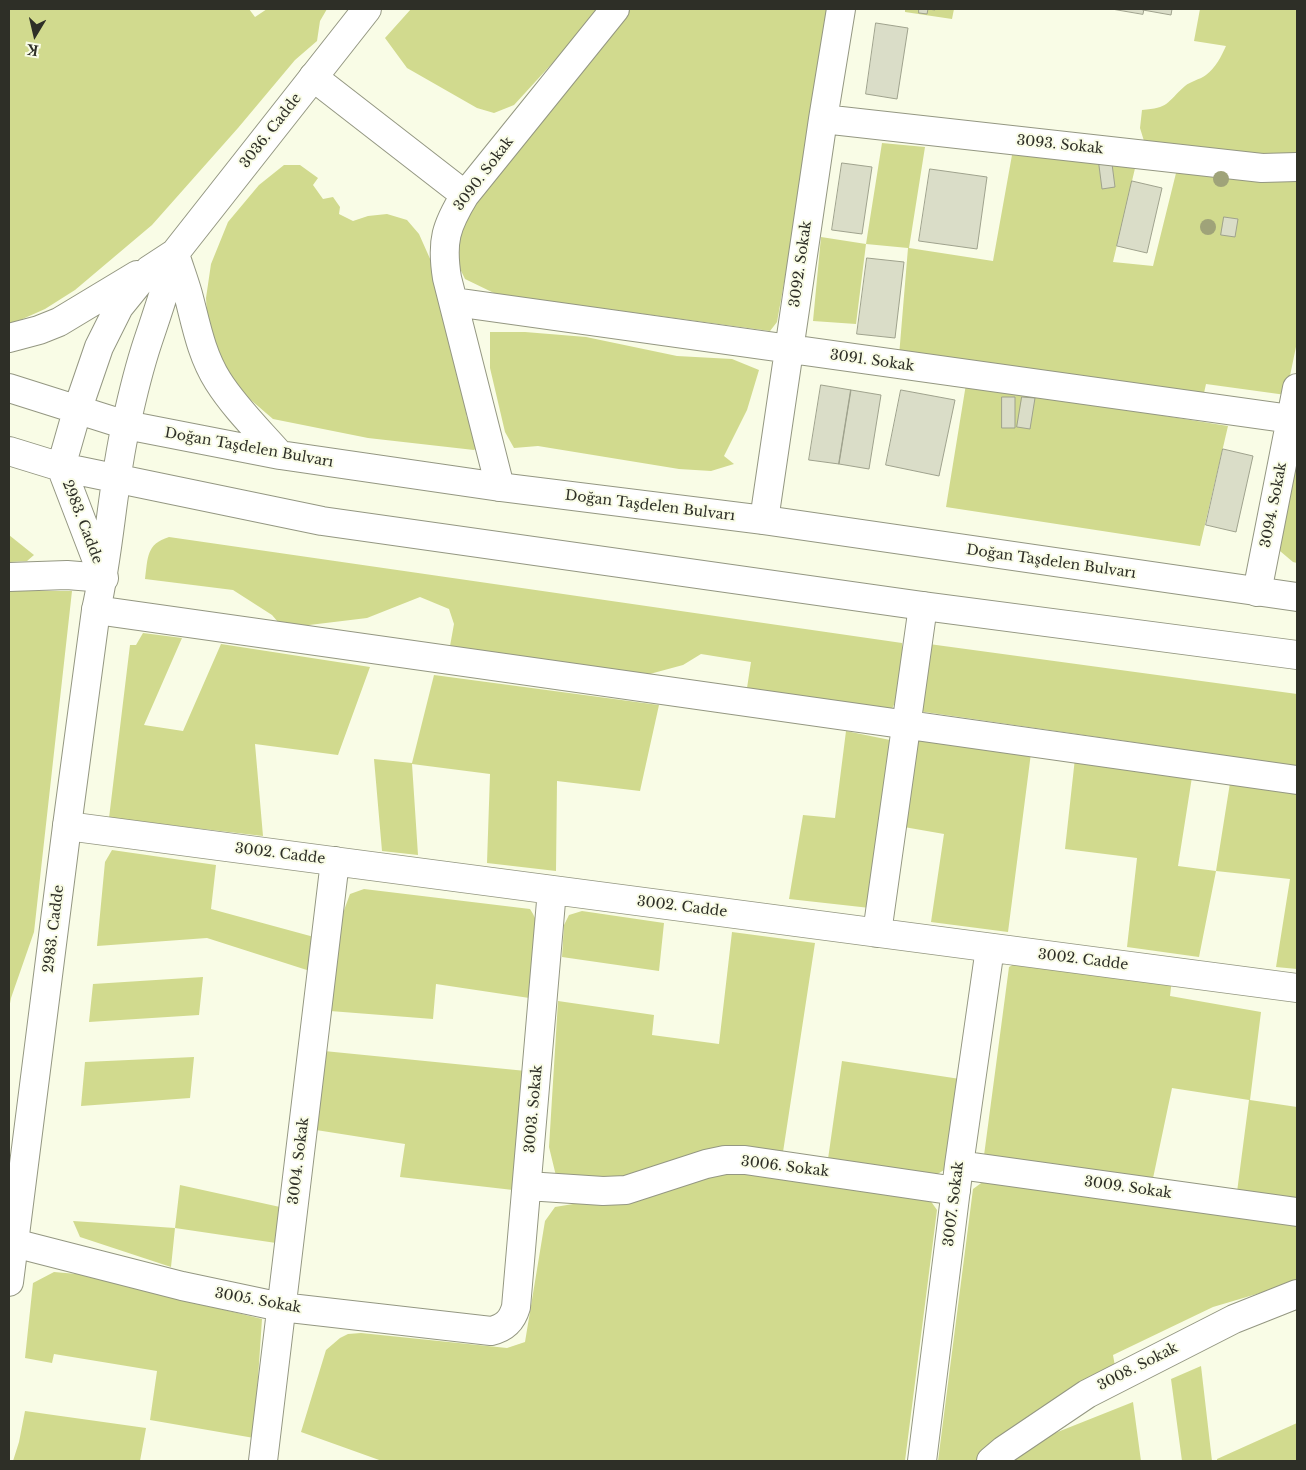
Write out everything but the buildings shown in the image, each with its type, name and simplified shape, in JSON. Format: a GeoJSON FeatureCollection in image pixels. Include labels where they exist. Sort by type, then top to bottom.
{"type":"FeatureCollection","features":[{"type":"Feature","properties":{"kind":"street","name":"3036. Cadde"},"geometry":{"type":"LineString","coordinates":[[61,467],[77,411],[99,347],[119,307],[149,270],[175,253],[367,9]]}},
{"type":"Feature","properties":{"kind":"street","name":"3090. Sokak"},"geometry":{"type":"LineString","coordinates":[[500,487],[447,278],[443,256],[446,234],[450,221],[465,195],[615,9]]}},
{"type":"Feature","properties":{"kind":"street","name":"3092. Sokak"},"geometry":{"type":"LineString","coordinates":[[764,520],[841,9]]}},
{"type":"Feature","properties":{"kind":"street"},"geometry":{"type":"LineString","coordinates":[[313,78],[465,195]]}},
{"type":"Feature","properties":{"kind":"street","name":"3093. Sokak"},"geometry":{"type":"LineString","coordinates":[[823,119],[1262,168],[1297,167]]}},
{"type":"Feature","properties":{"kind":"street","name":"3036. Cadde"},"geometry":{"type":"LineString","coordinates":[[126,425],[148,342],[162,303],[175,253]]}},
{"type":"Feature","properties":{"kind":"street"},"geometry":{"type":"LineString","coordinates":[[9,338],[39,330],[58,322],[175,253],[199,338],[209,364],[229,396],[280,455]]}},
{"type":"Feature","properties":{"kind":"street","name":"3091. Sokak"},"geometry":{"type":"LineString","coordinates":[[454,302],[1291,419]]}},
{"type":"Feature","properties":{"kind":"street","name":"Doğan Taşdelen Bulvarı"},"geometry":{"type":"LineString","coordinates":[[9,388],[126,425],[280,455],[500,487],[764,520],[1297,597]]}},
{"type":"Feature","properties":{"kind":"street","name":"3094. Sokak"},"geometry":{"type":"LineString","coordinates":[[1256,592],[1297,388]]}},
{"type":"Feature","properties":{"kind":"street","name":"2983. Cadde"},"geometry":{"type":"LineString","coordinates":[[9,1282],[14,1243],[13,1210],[96,610],[104,578],[116,478],[126,425]]}},
{"type":"Feature","properties":{"kind":"street"},"geometry":{"type":"LineString","coordinates":[[9,451],[61,467],[351,526],[1297,656]]}},
{"type":"Feature","properties":{"kind":"street","name":"2983. Cadde"},"geometry":{"type":"LineString","coordinates":[[61,467],[104,578]]}},
{"type":"Feature","properties":{"kind":"street"},"geometry":{"type":"LineString","coordinates":[[9,577],[67,575],[104,578]]}},
{"type":"Feature","properties":{"kind":"street"},"geometry":{"type":"LineString","coordinates":[[876,933],[923,606]]}},
{"type":"Feature","properties":{"kind":"street"},"geometry":{"type":"LineString","coordinates":[[96,610],[1297,780]]}},
{"type":"Feature","properties":{"kind":"street","name":"3002. Cadde"},"geometry":{"type":"LineString","coordinates":[[67,826],[1297,988]]}},
{"type":"Feature","properties":{"kind":"street","name":"3004. Sokak"},"geometry":{"type":"LineString","coordinates":[[263,1461],[335,861]]}},
{"type":"Feature","properties":{"kind":"street","name":"3003. Sokak"},"geometry":{"type":"LineString","coordinates":[[506,1325],[513,1317],[516,1307],[552,890]]}},
{"type":"Feature","properties":{"kind":"street","name":"3007. Sokak"},"geometry":{"type":"LineString","coordinates":[[922,1461],[990,948]]}},
{"type":"Feature","properties":{"kind":"street","name":"3006. Sokak"},"geometry":{"type":"LineString","coordinates":[[527,1186],[587,1191],[626,1190],[706,1164],[725,1160],[745,1160],[958,1178]]}},
{"type":"Feature","properties":{"kind":"street","name":"3009. Sokak"},"geometry":{"type":"LineString","coordinates":[[958,1178],[1297,1212]]}},
{"type":"Feature","properties":{"kind":"street","name":"3005. Sokak"},"geometry":{"type":"LineString","coordinates":[[14,1243],[191,1288],[281,1307],[491,1332],[506,1325]]}},
{"type":"Feature","properties":{"kind":"street","name":"3008. Sokak"},"geometry":{"type":"LineString","coordinates":[[991,1461],[1004,1450],[1087,1394],[1234,1319],[1297,1294]]}},
{"type":"Feature","properties":{"kind":"green space"},"geometry":{"type":"Polygon","coordinates":[[[9,9],[249,9],[255,17],[267,9],[327,9],[320,21],[317,41],[295,60],[152,225],[75,290],[45,309],[9,325],[9,9]]]}},
{"type":"Feature","properties":{"kind":"green space"},"geometry":{"type":"Polygon","coordinates":[[[411,9],[602,9],[514,105],[494,113],[477,108],[407,68],[385,38],[411,9]]]}},
{"type":"Feature","properties":{"kind":"green space"},"geometry":{"type":"Polygon","coordinates":[[[625,9],[833,9],[777,322],[770,331],[496,294],[465,279],[451,250],[454,227],[625,9]]]}},
{"type":"Feature","properties":{"kind":"green space"},"geometry":{"type":"Polygon","coordinates":[[[905,9],[954,9],[952,19],[905,12],[905,9]]]}},
{"type":"Feature","properties":{"kind":"green space"},"geometry":{"type":"Polygon","coordinates":[[[1200,9],[1297,9],[1297,155],[1176,150],[1144,141],[1140,128],[1142,110],[1157,108],[1166,104],[1187,84],[1210,72],[1226,46],[1194,41],[1200,9]]]}},
{"type":"Feature","properties":{"kind":"green space"},"geometry":{"type":"Polygon","coordinates":[[[882,143],[925,147],[909,248],[993,261],[1012,155],[1136,164],[1113,262],[1153,266],[1177,169],[1297,175],[1297,342],[1286,395],[1206,384],[1204,393],[899,356],[908,248],[866,244],[882,143]]]}},
{"type":"Feature","properties":{"kind":"green space"},"geometry":{"type":"Polygon","coordinates":[[[284,165],[300,165],[318,178],[313,185],[323,199],[333,197],[340,207],[339,214],[353,221],[368,216],[387,214],[407,220],[419,234],[431,261],[436,290],[451,327],[467,418],[478,429],[481,443],[474,450],[368,438],[273,419],[245,395],[223,371],[208,331],[206,298],[211,264],[228,222],[259,185],[284,165]]]}},
{"type":"Feature","properties":{"kind":"green space"},"geometry":{"type":"Polygon","coordinates":[[[821,237],[866,244],[856,324],[813,321],[821,237]]]}},
{"type":"Feature","properties":{"kind":"green space"},"geometry":{"type":"Polygon","coordinates":[[[490,332],[525,332],[586,337],[677,356],[732,359],[759,370],[747,410],[724,456],[734,464],[711,471],[679,469],[538,446],[514,448],[505,432],[490,368],[490,332]]]}},
{"type":"Feature","properties":{"kind":"green space"},"geometry":{"type":"Polygon","coordinates":[[[966,384],[1228,426],[1200,546],[946,507],[966,384]]]}},
{"type":"Feature","properties":{"kind":"green space"},"geometry":{"type":"Polygon","coordinates":[[[1297,456],[1297,563],[1293,562],[1274,546],[1297,456]]]}},
{"type":"Feature","properties":{"kind":"green space"},"geometry":{"type":"Polygon","coordinates":[[[9,535],[34,555],[27,561],[9,562],[9,535]]]}},
{"type":"Feature","properties":{"kind":"green space"},"geometry":{"type":"Polygon","coordinates":[[[169,537],[902,643],[900,685],[892,709],[747,688],[751,662],[701,654],[683,665],[646,675],[450,646],[454,624],[449,609],[420,597],[367,618],[301,626],[278,622],[272,615],[233,590],[145,579],[148,558],[152,548],[161,540],[169,537]]]}},
{"type":"Feature","properties":{"kind":"green space"},"geometry":{"type":"Polygon","coordinates":[[[9,591],[72,591],[34,932],[9,1009],[9,591]]]}},
{"type":"Feature","properties":{"kind":"green space"},"geometry":{"type":"Polygon","coordinates":[[[143,633],[182,638],[144,725],[183,731],[221,644],[370,667],[338,755],[255,744],[263,836],[109,818],[130,645],[136,645],[143,633]]]}},
{"type":"Feature","properties":{"kind":"green space"},"geometry":{"type":"Polygon","coordinates":[[[929,644],[1297,694],[1297,766],[918,711],[929,644]]]}},
{"type":"Feature","properties":{"kind":"green space"},"geometry":{"type":"Polygon","coordinates":[[[434,675],[659,705],[640,791],[557,781],[556,871],[487,863],[490,774],[412,764],[418,855],[382,851],[374,759],[412,763],[434,675]]]}},
{"type":"Feature","properties":{"kind":"green space"},"geometry":{"type":"Polygon","coordinates":[[[846,731],[890,740],[870,908],[789,899],[803,815],[835,818],[846,731]]]}},
{"type":"Feature","properties":{"kind":"green space"},"geometry":{"type":"Polygon","coordinates":[[[921,739],[1031,753],[1008,932],[931,922],[944,834],[904,827],[916,745],[921,739]]]}},
{"type":"Feature","properties":{"kind":"green space"},"geometry":{"type":"Polygon","coordinates":[[[1075,758],[1192,777],[1178,866],[1216,871],[1199,957],[1127,947],[1137,858],[1065,849],[1075,758]]]}},
{"type":"Feature","properties":{"kind":"green space"},"geometry":{"type":"Polygon","coordinates":[[[1230,783],[1297,793],[1297,969],[1276,967],[1290,879],[1216,871],[1230,783]]]}},
{"type":"Feature","properties":{"kind":"green space"},"geometry":{"type":"Polygon","coordinates":[[[112,850],[216,865],[211,909],[314,937],[310,971],[207,938],[97,946],[105,862],[112,850]]]}},
{"type":"Feature","properties":{"kind":"green space"},"geometry":{"type":"Polygon","coordinates":[[[364,889],[530,909],[535,919],[540,940],[536,999],[436,984],[433,1019],[330,1011],[343,913],[350,894],[364,889]]]}},
{"type":"Feature","properties":{"kind":"green space"},"geometry":{"type":"Polygon","coordinates":[[[582,911],[664,923],[659,971],[562,957],[564,925],[569,915],[582,911]]]}},
{"type":"Feature","properties":{"kind":"green space"},"geometry":{"type":"Polygon","coordinates":[[[732,932],[815,943],[783,1152],[636,1177],[557,1180],[549,1147],[558,1001],[654,1015],[652,1035],[719,1044],[732,932]]]}},
{"type":"Feature","properties":{"kind":"green space"},"geometry":{"type":"Polygon","coordinates":[[[1026,957],[1172,979],[1170,996],[1261,1012],[1250,1100],[1297,1107],[1297,1200],[1237,1192],[1249,1100],[1172,1088],[1152,1183],[983,1163],[1009,967],[1026,957]]]}},
{"type":"Feature","properties":{"kind":"green space"},"geometry":{"type":"Polygon","coordinates":[[[203,977],[199,1015],[89,1022],[93,984],[203,977]]]}},
{"type":"Feature","properties":{"kind":"green space"},"geometry":{"type":"Polygon","coordinates":[[[324,1051],[526,1071],[513,1190],[400,1177],[405,1144],[316,1130],[324,1051]]]}},
{"type":"Feature","properties":{"kind":"green space"},"geometry":{"type":"Polygon","coordinates":[[[194,1057],[190,1098],[81,1106],[85,1062],[194,1057]]]}},
{"type":"Feature","properties":{"kind":"green space"},"geometry":{"type":"Polygon","coordinates":[[[842,1061],[960,1079],[944,1170],[936,1175],[828,1159],[842,1061]]]}},
{"type":"Feature","properties":{"kind":"green space"},"geometry":{"type":"Polygon","coordinates":[[[729,1172],[768,1174],[930,1200],[937,1210],[905,1461],[382,1461],[301,1432],[326,1350],[348,1334],[361,1333],[507,1348],[525,1342],[545,1221],[555,1207],[669,1188],[729,1172]]]}},
{"type":"Feature","properties":{"kind":"green space"},"geometry":{"type":"Polygon","coordinates":[[[984,1181],[1297,1223],[1297,1282],[1213,1307],[1113,1355],[1116,1372],[1029,1419],[977,1461],[938,1461],[973,1189],[984,1181]]]}},
{"type":"Feature","properties":{"kind":"green space"},"geometry":{"type":"Polygon","coordinates":[[[180,1185],[280,1207],[276,1243],[175,1228],[180,1185]]]}},
{"type":"Feature","properties":{"kind":"green space"},"geometry":{"type":"Polygon","coordinates":[[[73,1221],[175,1228],[171,1267],[80,1237],[73,1221]]]}},
{"type":"Feature","properties":{"kind":"green space"},"geometry":{"type":"Polygon","coordinates":[[[54,1272],[77,1274],[262,1319],[254,1438],[150,1420],[157,1371],[54,1354],[52,1363],[25,1358],[33,1283],[54,1272]]]}},
{"type":"Feature","properties":{"kind":"green space"},"geometry":{"type":"Polygon","coordinates":[[[1201,1366],[1212,1461],[1182,1461],[1171,1379],[1201,1366]]]}},
{"type":"Feature","properties":{"kind":"green space"},"geometry":{"type":"Polygon","coordinates":[[[1133,1402],[1141,1461],[1013,1461],[1040,1439],[1133,1402]]]}},
{"type":"Feature","properties":{"kind":"green space"},"geometry":{"type":"Polygon","coordinates":[[[25,1411],[146,1428],[140,1461],[13,1461],[25,1411]]]}},
{"type":"Feature","properties":{"kind":"green space"},"geometry":{"type":"Polygon","coordinates":[[[1297,1423],[1297,1461],[1217,1461],[1217,1459],[1297,1423]]]}}]}
